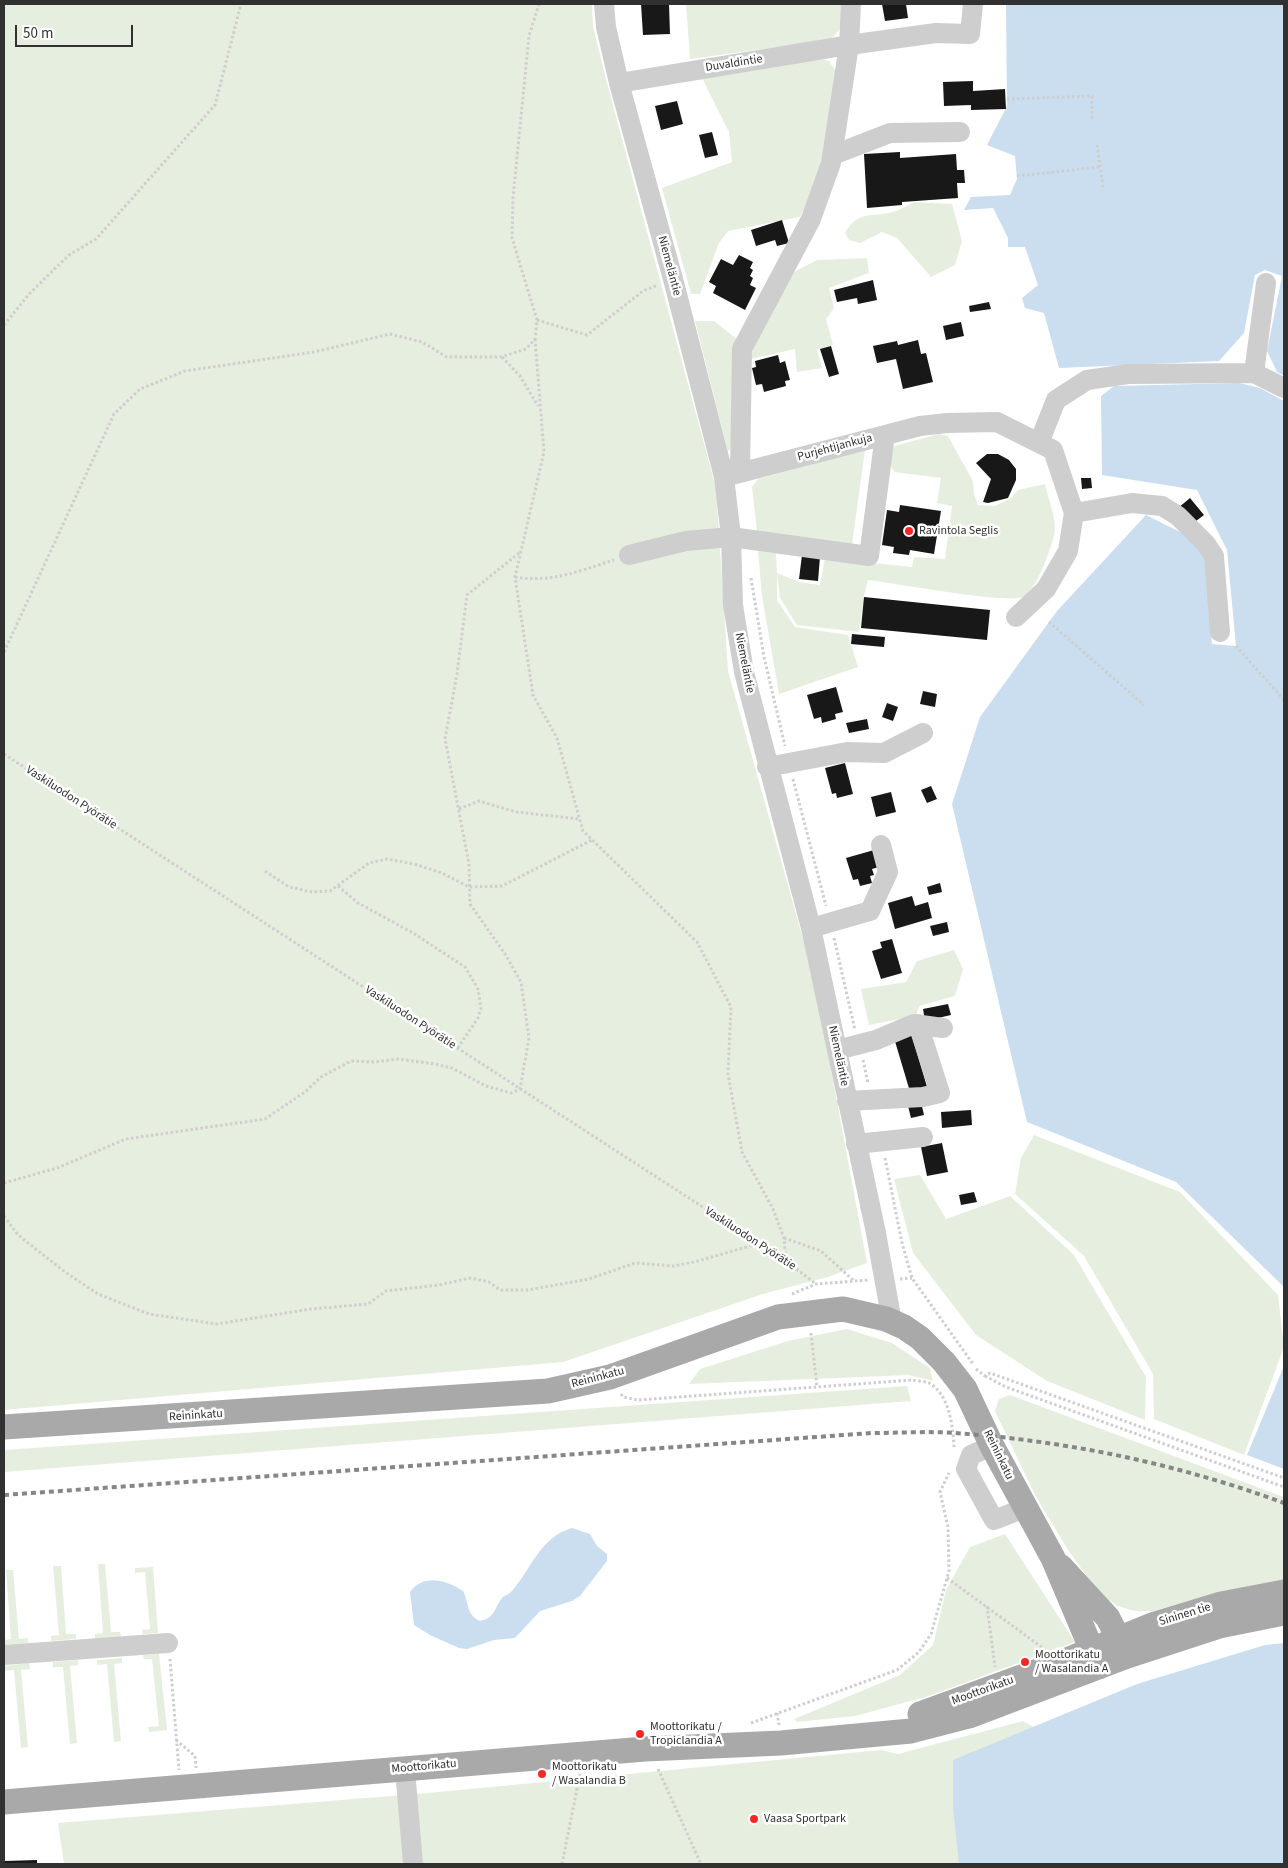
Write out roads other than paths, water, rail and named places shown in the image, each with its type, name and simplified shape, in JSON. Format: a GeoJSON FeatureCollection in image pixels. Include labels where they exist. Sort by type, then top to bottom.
{"type":"FeatureCollection","features":[{"type":"Feature","properties":{"kind":"main road","name":"Reininkatu"},"geometry":{"type":"LineString","coordinates":[[4,1427],[548,1391],[610,1377],[778,1317],[843,1309],[892,1322],[920,1338],[944,1362],[965,1389],[992,1446],[1053,1558],[1095,1658]]}},
{"type":"Feature","properties":{"kind":"main road","name":"Reininkatu"},"geometry":{"type":"LineString","coordinates":[[1053,1558],[1108,1618],[1123,1647]]}},
{"type":"Feature","properties":{"kind":"main road","name":"Sininen tie"},"geometry":{"type":"LineString","coordinates":[[1095,1658],[1204,1609],[1252,1597],[1284,1592]]}},
{"type":"Feature","properties":{"kind":"main road"},"geometry":{"type":"LineString","coordinates":[[1123,1647],[1284,1613]]}},
{"type":"Feature","properties":{"kind":"main road","name":"Moottorikatu"},"geometry":{"type":"LineString","coordinates":[[844,1738],[915,1716],[1057,1664],[1095,1658]]}},
{"type":"Feature","properties":{"kind":"main road","name":"Moottorikatu"},"geometry":{"type":"LineString","coordinates":[[4,1802],[645,1750],[844,1738],[911,1731],[969,1716],[1095,1658]]}},
{"type":"Feature","properties":{"kind":"street","name":"Niemeläntie"},"geometry":{"type":"LineString","coordinates":[[604,4],[606,27],[619,83],[673,279],[732,475],[733,605],[744,672],[767,767],[811,928],[892,1322]]}},
{"type":"Feature","properties":{"kind":"street"},"geometry":{"type":"LineString","coordinates":[[732,475],[742,349],[811,220],[833,155],[849,45],[852,4]]}},
{"type":"Feature","properties":{"kind":"street","name":"Duvaldintie"},"geometry":{"type":"LineString","coordinates":[[619,83],[849,45],[936,33],[970,34],[972,4]]}},
{"type":"Feature","properties":{"kind":"street"},"geometry":{"type":"LineString","coordinates":[[833,155],[890,133],[960,132]]}},
{"type":"Feature","properties":{"kind":"street"},"geometry":{"type":"LineString","coordinates":[[1254,373],[1266,283]]}},
{"type":"Feature","properties":{"kind":"street"},"geometry":{"type":"LineString","coordinates":[[1039,443],[1056,400],[1087,380],[1128,374],[1254,373],[1284,388]]}},
{"type":"Feature","properties":{"kind":"street","name":"Purjehtijankuja"},"geometry":{"type":"LineString","coordinates":[[732,475],[920,426],[947,423],[996,422],[1052,450],[1074,513]]}},
{"type":"Feature","properties":{"kind":"street"},"geometry":{"type":"LineString","coordinates":[[629,555],[686,541],[731,537],[869,556],[885,435]]}},
{"type":"Feature","properties":{"kind":"street"},"geometry":{"type":"LineString","coordinates":[[1016,617],[1046,589],[1068,551],[1074,513],[1132,503],[1162,506],[1178,516],[1206,544],[1214,556],[1220,632]]}},
{"type":"Feature","properties":{"kind":"street"},"geometry":{"type":"LineString","coordinates":[[767,767],[847,752],[884,754],[923,733]]}},
{"type":"Feature","properties":{"kind":"street"},"geometry":{"type":"LineString","coordinates":[[811,928],[870,911],[888,872],[881,844]]}},
{"type":"Feature","properties":{"kind":"street"},"geometry":{"type":"LineString","coordinates":[[836,1050],[876,1040],[914,1024],[943,1028]]}},
{"type":"Feature","properties":{"kind":"street"},"geometry":{"type":"LineString","coordinates":[[847,1101],[923,1097],[940,1093],[918,1024]]}},
{"type":"Feature","properties":{"kind":"street"},"geometry":{"type":"LineString","coordinates":[[856,1144],[923,1137]]}},
{"type":"Feature","properties":{"kind":"street"},"geometry":{"type":"LineString","coordinates":[[992,1446],[971,1455],[966,1469],[984,1507],[994,1520],[1025,1508]]}},
{"type":"Feature","properties":{"kind":"street"},"geometry":{"type":"LineString","coordinates":[[4,1654],[168,1643]]}},
{"type":"Feature","properties":{"kind":"street"},"geometry":{"type":"LineString","coordinates":[[405,1769],[413,1864]]}},
{"type":"Feature","properties":{"kind":"water"},"geometry":{"type":"Polygon","coordinates":[[[1006,4],[1284,4],[1284,376],[1277,372],[1267,351],[1282,276],[1265,270],[1255,275],[1244,333],[1219,361],[1059,368],[1044,313],[1025,308],[1022,298],[1038,285],[1025,247],[1008,247],[1008,238],[993,208],[964,210],[971,197],[1010,195],[1017,179],[1015,156],[987,145],[1007,106],[1006,4]]]}},
{"type":"Feature","properties":{"kind":"water"},"geometry":{"type":"Polygon","coordinates":[[[1239,383],[1260,388],[1284,401],[1284,1287],[1176,1182],[1027,1122],[952,804],[980,717],[1057,611],[1146,515],[1194,539],[1206,561],[1212,644],[1236,646],[1227,550],[1197,490],[1102,475],[1101,396],[1114,386],[1239,383]]]}},
{"type":"Feature","properties":{"kind":"water"},"geometry":{"type":"Polygon","coordinates":[[[1284,1366],[1284,1469],[1247,1455],[1284,1366]]]}},
{"type":"Feature","properties":{"kind":"water"},"geometry":{"type":"Polygon","coordinates":[[[572,1528],[590,1534],[597,1546],[607,1554],[607,1561],[580,1596],[572,1601],[540,1611],[515,1638],[494,1640],[467,1649],[459,1648],[430,1635],[414,1625],[410,1592],[415,1586],[428,1580],[443,1581],[463,1591],[472,1615],[480,1621],[485,1620],[492,1615],[503,1597],[512,1591],[544,1546],[561,1532],[572,1528]]]}},
{"type":"Feature","properties":{"kind":"water"},"geometry":{"type":"Polygon","coordinates":[[[1284,1643],[1284,1864],[959,1864],[953,1808],[953,1760],[1137,1684],[1265,1645],[1284,1643]]]}},
{"type":"Feature","properties":{"kind":"railway"},"geometry":{"type":"LineString","coordinates":[[4,1495],[872,1433],[935,1432],[1039,1442],[1122,1456],[1204,1477],[1284,1503]]}},
{"type":"Feature","properties":{"kind":"place","name":"Ravintola Seglis"},"geometry":{"type":"Point","coordinates":[909,531]}},
{"type":"Feature","properties":{"kind":"place","name":"Moottorikatu / Wasalandia A"},"geometry":{"type":"Point","coordinates":[1025,1662]}},
{"type":"Feature","properties":{"kind":"place","name":"Moottorikatu / Tropiclandia A"},"geometry":{"type":"Point","coordinates":[640,1734]}},
{"type":"Feature","properties":{"kind":"place","name":"Moottorikatu / Wasalandia B"},"geometry":{"type":"Point","coordinates":[542,1774]}},
{"type":"Feature","properties":{"kind":"place","name":"Vaasa Sportpark"},"geometry":{"type":"Point","coordinates":[754,1819]}}]}
